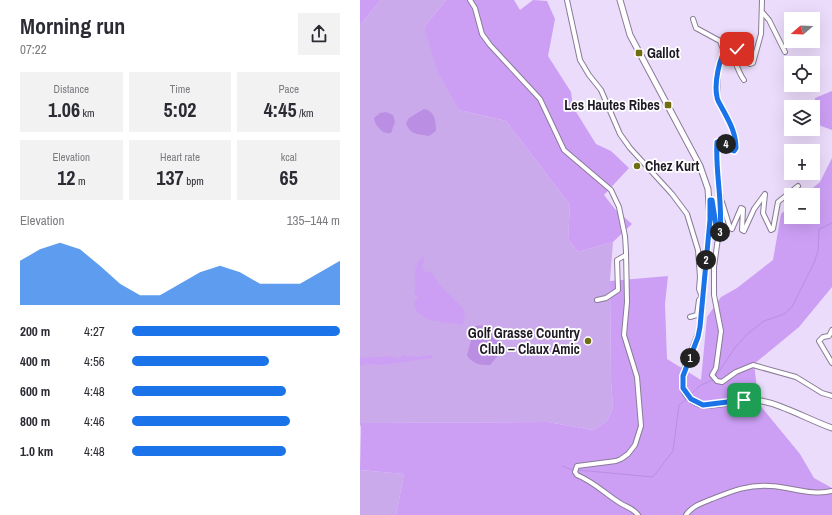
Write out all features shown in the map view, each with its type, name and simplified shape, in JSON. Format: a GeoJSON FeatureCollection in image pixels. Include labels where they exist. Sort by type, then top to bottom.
{"type":"FeatureCollection","features":[{"type":"Feature","properties":{"kind":"main road"},"geometry":{"type":"LineString","coordinates":[[620,0],[630,35],[701,170],[710,200],[710,220],[698,337],[683,376],[683,388],[687,395],[703,405],[744,400],[763,402],[832,428]]}},
{"type":"Feature","properties":{"kind":"street"},"geometry":{"type":"LineString","coordinates":[[470,0],[475,8],[482,34],[490,45],[540,99],[564,150],[615,195],[622,222],[626,255],[627,302],[624,335],[637,377],[641,426],[634,445],[628,454],[616,461],[576,469],[577,475],[592,482],[619,502],[634,510],[638,515]]}},
{"type":"Feature","properties":{"kind":"street"},"geometry":{"type":"LineString","coordinates":[[567,0],[580,60],[589,75],[601,90],[620,134],[630,148],[672,194],[687,214],[698,250],[700,277],[699,289],[702,297],[699,300],[697,315],[690,317]]}},
{"type":"Feature","properties":{"kind":"street"},"geometry":{"type":"LineString","coordinates":[[718,234],[720,230],[721,200],[716,160],[717,142],[725,143],[731,150],[734,151],[736,148],[734,131],[716,96],[718,67],[724,52],[728,47],[735,47],[750,64],[753,63],[761,34],[763,13],[762,0]]}},
{"type":"Feature","properties":{"kind":"street"},"geometry":{"type":"LineString","coordinates":[[763,13],[769,20],[785,52]]}},
{"type":"Feature","properties":{"kind":"street"},"geometry":{"type":"LineString","coordinates":[[693,19],[696,28],[720,41],[724,52],[729,54],[734,59],[744,80]]}},
{"type":"Feature","properties":{"kind":"street"},"geometry":{"type":"LineString","coordinates":[[721,200],[730,228],[732,229],[741,208],[743,209],[742,225],[744,231],[754,209],[765,194],[763,213],[771,230],[773,229],[778,202],[798,186]]}},
{"type":"Feature","properties":{"kind":"street"},"geometry":{"type":"LineString","coordinates":[[710,200],[712,200],[714,205],[718,234],[714,295],[721,330],[716,368],[712,376],[717,381],[722,382],[736,372],[752,365],[796,377],[822,393],[832,396]]}},
{"type":"Feature","properties":{"kind":"street"},"geometry":{"type":"LineString","coordinates":[[596,300],[606,298],[618,290],[617,260],[626,255]]}},
{"type":"Feature","properties":{"kind":"street"},"geometry":{"type":"LineString","coordinates":[[832,330],[829,336],[823,337],[818,341],[832,363]]}},
{"type":"Feature","properties":{"kind":"street"},"geometry":{"type":"LineString","coordinates":[[686,515],[696,506],[733,491],[751,486],[773,486],[813,492],[832,491]]}},
{"type":"Feature","properties":{"kind":"shaded area"},"geometry":{"type":"Polygon","coordinates":[[[360,0],[381,0],[360,25],[360,0]]]}},
{"type":"Feature","properties":{"kind":"shaded area","name":"Golf Grasse Country Club – Claux Amic"},"geometry":{"type":"Polygon","coordinates":[[[381,0],[446,0],[424,27],[459,110],[506,121],[570,205],[568,239],[578,252],[613,242],[610,281],[611,382],[613,407],[607,421],[593,430],[548,422],[362,423],[360,427],[360,25],[381,0]]]}},
{"type":"Feature","properties":{"kind":"shaded area"},"geometry":{"type":"Polygon","coordinates":[[[446,0],[514,0],[520,10],[533,0],[547,1],[555,19],[548,56],[571,92],[573,107],[596,144],[611,151],[629,168],[604,195],[615,209],[632,224],[613,242],[578,252],[568,239],[570,205],[506,121],[459,110],[438,72],[424,27],[446,0]]]}},
{"type":"Feature","properties":{"kind":"shaded area"},"geometry":{"type":"Polygon","coordinates":[[[832,91],[832,130],[820,126],[820,100],[815,100],[815,98],[832,91]]]}},
{"type":"Feature","properties":{"kind":"shaded area"},"geometry":{"type":"Polygon","coordinates":[[[424,109],[433,114],[435,120],[436,131],[429,136],[412,132],[406,123],[409,118],[424,109]]]}},
{"type":"Feature","properties":{"kind":"shaded area"},"geometry":{"type":"Polygon","coordinates":[[[386,112],[393,115],[395,122],[391,133],[385,133],[382,131],[378,127],[374,118],[380,113],[386,112]]]}},
{"type":"Feature","properties":{"kind":"shaded area"},"geometry":{"type":"Polygon","coordinates":[[[832,158],[832,287],[799,327],[754,364],[759,404],[800,454],[814,478],[832,488],[832,515],[396,515],[404,474],[360,470],[361,423],[548,422],[593,430],[607,421],[613,407],[611,382],[610,281],[668,276],[665,304],[667,359],[701,380],[707,317],[721,297],[737,288],[773,260],[781,214],[784,211],[784,224],[820,224],[820,188],[813,188],[820,182],[832,158]]]}},
{"type":"Feature","properties":{"kind":"shaded area"},"geometry":{"type":"Polygon","coordinates":[[[423,256],[425,260],[422,265],[424,271],[431,272],[440,285],[463,308],[465,315],[463,325],[429,320],[417,312],[414,303],[418,297],[414,294],[415,270],[423,256]]]}},
{"type":"Feature","properties":{"kind":"shaded area"},"geometry":{"type":"Polygon","coordinates":[[[487,325],[488,330],[500,341],[501,352],[490,365],[483,365],[471,360],[467,355],[475,326],[487,325]]]}},
{"type":"Feature","properties":{"kind":"shaded area"},"geometry":{"type":"Polygon","coordinates":[[[403,355],[417,357],[432,355],[433,358],[383,365],[367,364],[360,366],[360,358],[391,356],[398,359],[403,355]]]}},
{"type":"Feature","properties":{"kind":"shaded area"},"geometry":{"type":"Polygon","coordinates":[[[360,470],[404,474],[396,515],[360,515],[360,470]]]}},
{"type":"Feature","properties":{"kind":"waterway"},"geometry":{"type":"LineString","coordinates":[[716,376],[734,349],[746,335],[764,321],[784,314],[792,307],[814,263],[818,251],[819,229],[832,223]]}},
{"type":"Feature","properties":{"kind":"waterway"},"geometry":{"type":"LineString","coordinates":[[692,393],[701,385],[713,380]]}},
{"type":"Feature","properties":{"kind":"waterway"},"geometry":{"type":"LineString","coordinates":[[578,470],[653,477],[673,451],[679,405],[686,399]]}},
{"type":"Feature","properties":{"kind":"waterway"},"geometry":{"type":"LineString","coordinates":[[562,466],[573,470]]}},
{"type":"Feature","properties":{"kind":"place","name":"Gallot"},"geometry":{"type":"Point","coordinates":[639,53]}},
{"type":"Feature","properties":{"kind":"place","name":"Les Hautes Ribes"},"geometry":{"type":"Point","coordinates":[668,105]}},
{"type":"Feature","properties":{"kind":"place","name":"Chez Kurt"},"geometry":{"type":"Point","coordinates":[637,166]}},
{"type":"Feature","properties":{"kind":"place","name":"Golf Grasse Country Club – Claux Amic"},"geometry":{"type":"Point","coordinates":[588,341]}},
{"type":"Feature","properties":{"kind":"route"},"geometry":{"type":"LineString","coordinates":[[737,49],[732,46],[728,47],[721,57],[721,62],[718,67],[716,96],[734,131],[736,148],[734,151],[731,150],[725,143],[720,141],[717,142],[716,160],[721,200],[720,233],[718,234],[717,232],[714,205],[712,200],[710,200],[709,239],[703,288],[702,317],[698,337],[682,382],[683,388],[687,395],[691,399],[703,405],[744,400]]}}]}
